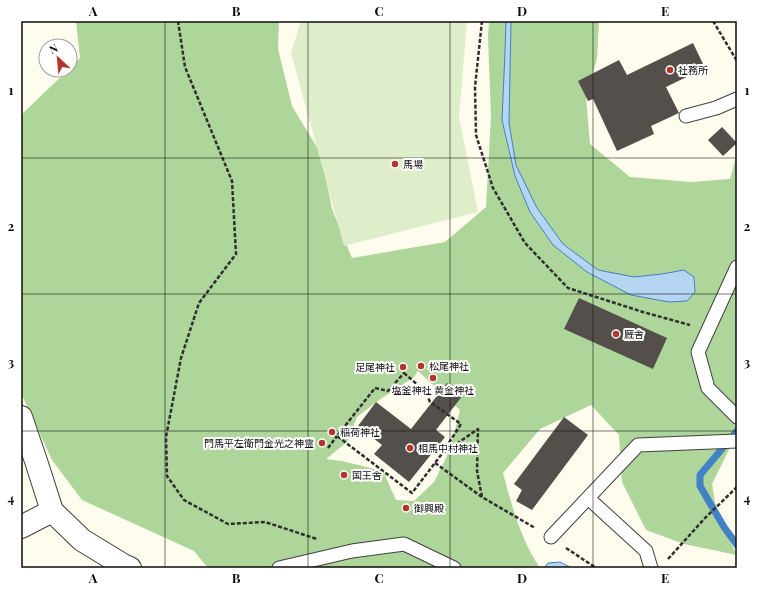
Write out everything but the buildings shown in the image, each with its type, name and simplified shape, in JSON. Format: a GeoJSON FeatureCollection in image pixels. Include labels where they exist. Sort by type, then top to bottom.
{"type":"FeatureCollection","features":[{"type":"Feature","properties":{"kind":"street"},"geometry":{"type":"LineString","coordinates":[[21,417],[52,511],[82,540],[130,568]]}},
{"type":"Feature","properties":{"kind":"street"},"geometry":{"type":"LineString","coordinates":[[21,527],[52,511]]}},
{"type":"Feature","properties":{"kind":"lane"},"geometry":{"type":"LineString","coordinates":[[686,116],[716,108],[737,99]]}},
{"type":"Feature","properties":{"kind":"lane"},"geometry":{"type":"LineString","coordinates":[[737,268],[698,352],[708,388],[737,417]]}},
{"type":"Feature","properties":{"kind":"lane"},"geometry":{"type":"LineString","coordinates":[[551,537],[638,445],[737,441]]}},
{"type":"Feature","properties":{"kind":"lane"},"geometry":{"type":"LineString","coordinates":[[588,498],[646,551],[651,568]]}},
{"type":"Feature","properties":{"kind":"lane"},"geometry":{"type":"LineString","coordinates":[[279,568],[352,550],[404,544],[454,568]]}},
{"type":"Feature","properties":{"kind":"path"},"geometry":{"type":"LineString","coordinates":[[178,21],[185,67],[232,181],[236,254],[199,303],[181,358],[166,437],[167,476],[184,500],[228,524],[265,522],[352,550]]}},
{"type":"Feature","properties":{"kind":"path"},"geometry":{"type":"LineString","coordinates":[[482,21],[475,87],[476,135],[493,188],[525,243],[568,288],[643,312],[708,330]]}},
{"type":"Feature","properties":{"kind":"path"},"geometry":{"type":"LineString","coordinates":[[713,21],[737,61]]}},
{"type":"Feature","properties":{"kind":"path"},"geometry":{"type":"LineString","coordinates":[[328,448],[337,436],[375,388],[388,391],[404,374],[426,392],[430,402],[461,424],[412,493],[337,436]]}},
{"type":"Feature","properties":{"kind":"path"},"geometry":{"type":"LineString","coordinates":[[434,463],[482,497],[477,471],[478,429],[441,454]]}},
{"type":"Feature","properties":{"kind":"path"},"geometry":{"type":"LineString","coordinates":[[664,562],[705,518],[737,487]]}},
{"type":"Feature","properties":{"kind":"green space"},"geometry":{"type":"Polygon","coordinates":[[[76,21],[279,21],[278,49],[292,106],[321,154],[332,209],[352,258],[445,242],[486,207],[491,116],[488,37],[489,21],[599,21],[597,59],[586,97],[590,144],[630,177],[691,182],[730,179],[737,154],[737,433],[712,484],[717,514],[737,555],[684,544],[646,530],[622,482],[619,435],[591,405],[540,429],[503,473],[522,534],[540,568],[208,568],[194,551],[82,500],[52,460],[21,393],[21,115],[60,78],[78,78],[78,60],[80,58],[76,21]],[[418,371],[414,377],[379,400],[357,417],[347,442],[326,459],[342,461],[383,471],[396,500],[414,501],[434,482],[450,450],[460,410],[418,371]]]}},
{"type":"Feature","properties":{"kind":"green space","name":"馬場"},"geometry":{"type":"Polygon","coordinates":[[[301,21],[467,21],[459,117],[478,212],[344,246],[291,53],[301,21]]]}},
{"type":"Feature","properties":{"kind":"water"},"geometry":{"type":"Polygon","coordinates":[[[506,21],[511,21],[509,123],[516,165],[537,208],[563,244],[598,270],[634,277],[684,270],[694,277],[695,292],[687,301],[669,302],[631,295],[587,272],[553,245],[530,212],[515,176],[502,120],[506,21]]]}},
{"type":"Feature","properties":{"kind":"water"},"geometry":{"type":"Polygon","coordinates":[[[560,562],[572,568],[544,568],[548,563],[560,562]]]}},
{"type":"Feature","properties":{"kind":"waterway"},"geometry":{"type":"LineString","coordinates":[[737,431],[700,475],[700,486],[724,527],[737,545]]}},
{"type":"Feature","properties":{"kind":"place","name":"社務所"},"geometry":{"type":"Point","coordinates":[670,70]}},
{"type":"Feature","properties":{"kind":"place","name":"馬場"},"geometry":{"type":"Point","coordinates":[395,164]}},
{"type":"Feature","properties":{"kind":"place","name":"厩舎"},"geometry":{"type":"Point","coordinates":[616,334]}},
{"type":"Feature","properties":{"kind":"place","name":"松尾神社"},"geometry":{"type":"Point","coordinates":[421,366]}},
{"type":"Feature","properties":{"kind":"place","name":"足尾神社"},"geometry":{"type":"Point","coordinates":[403,367]}},
{"type":"Feature","properties":{"kind":"place","name":"塩釜神社 黄金神社"},"geometry":{"type":"Point","coordinates":[433,378]}},
{"type":"Feature","properties":{"kind":"place","name":"稲荷神社"},"geometry":{"type":"Point","coordinates":[332,432]}},
{"type":"Feature","properties":{"kind":"place","name":"門馬平左衛門金光之神霊"},"geometry":{"type":"Point","coordinates":[322,443]}},
{"type":"Feature","properties":{"kind":"place","name":"相馬中村神社"},"geometry":{"type":"Point","coordinates":[410,448]}},
{"type":"Feature","properties":{"kind":"place","name":"国王舎"},"geometry":{"type":"Point","coordinates":[344,475]}},
{"type":"Feature","properties":{"kind":"place","name":"御興殿"},"geometry":{"type":"Point","coordinates":[406,508]}}]}
